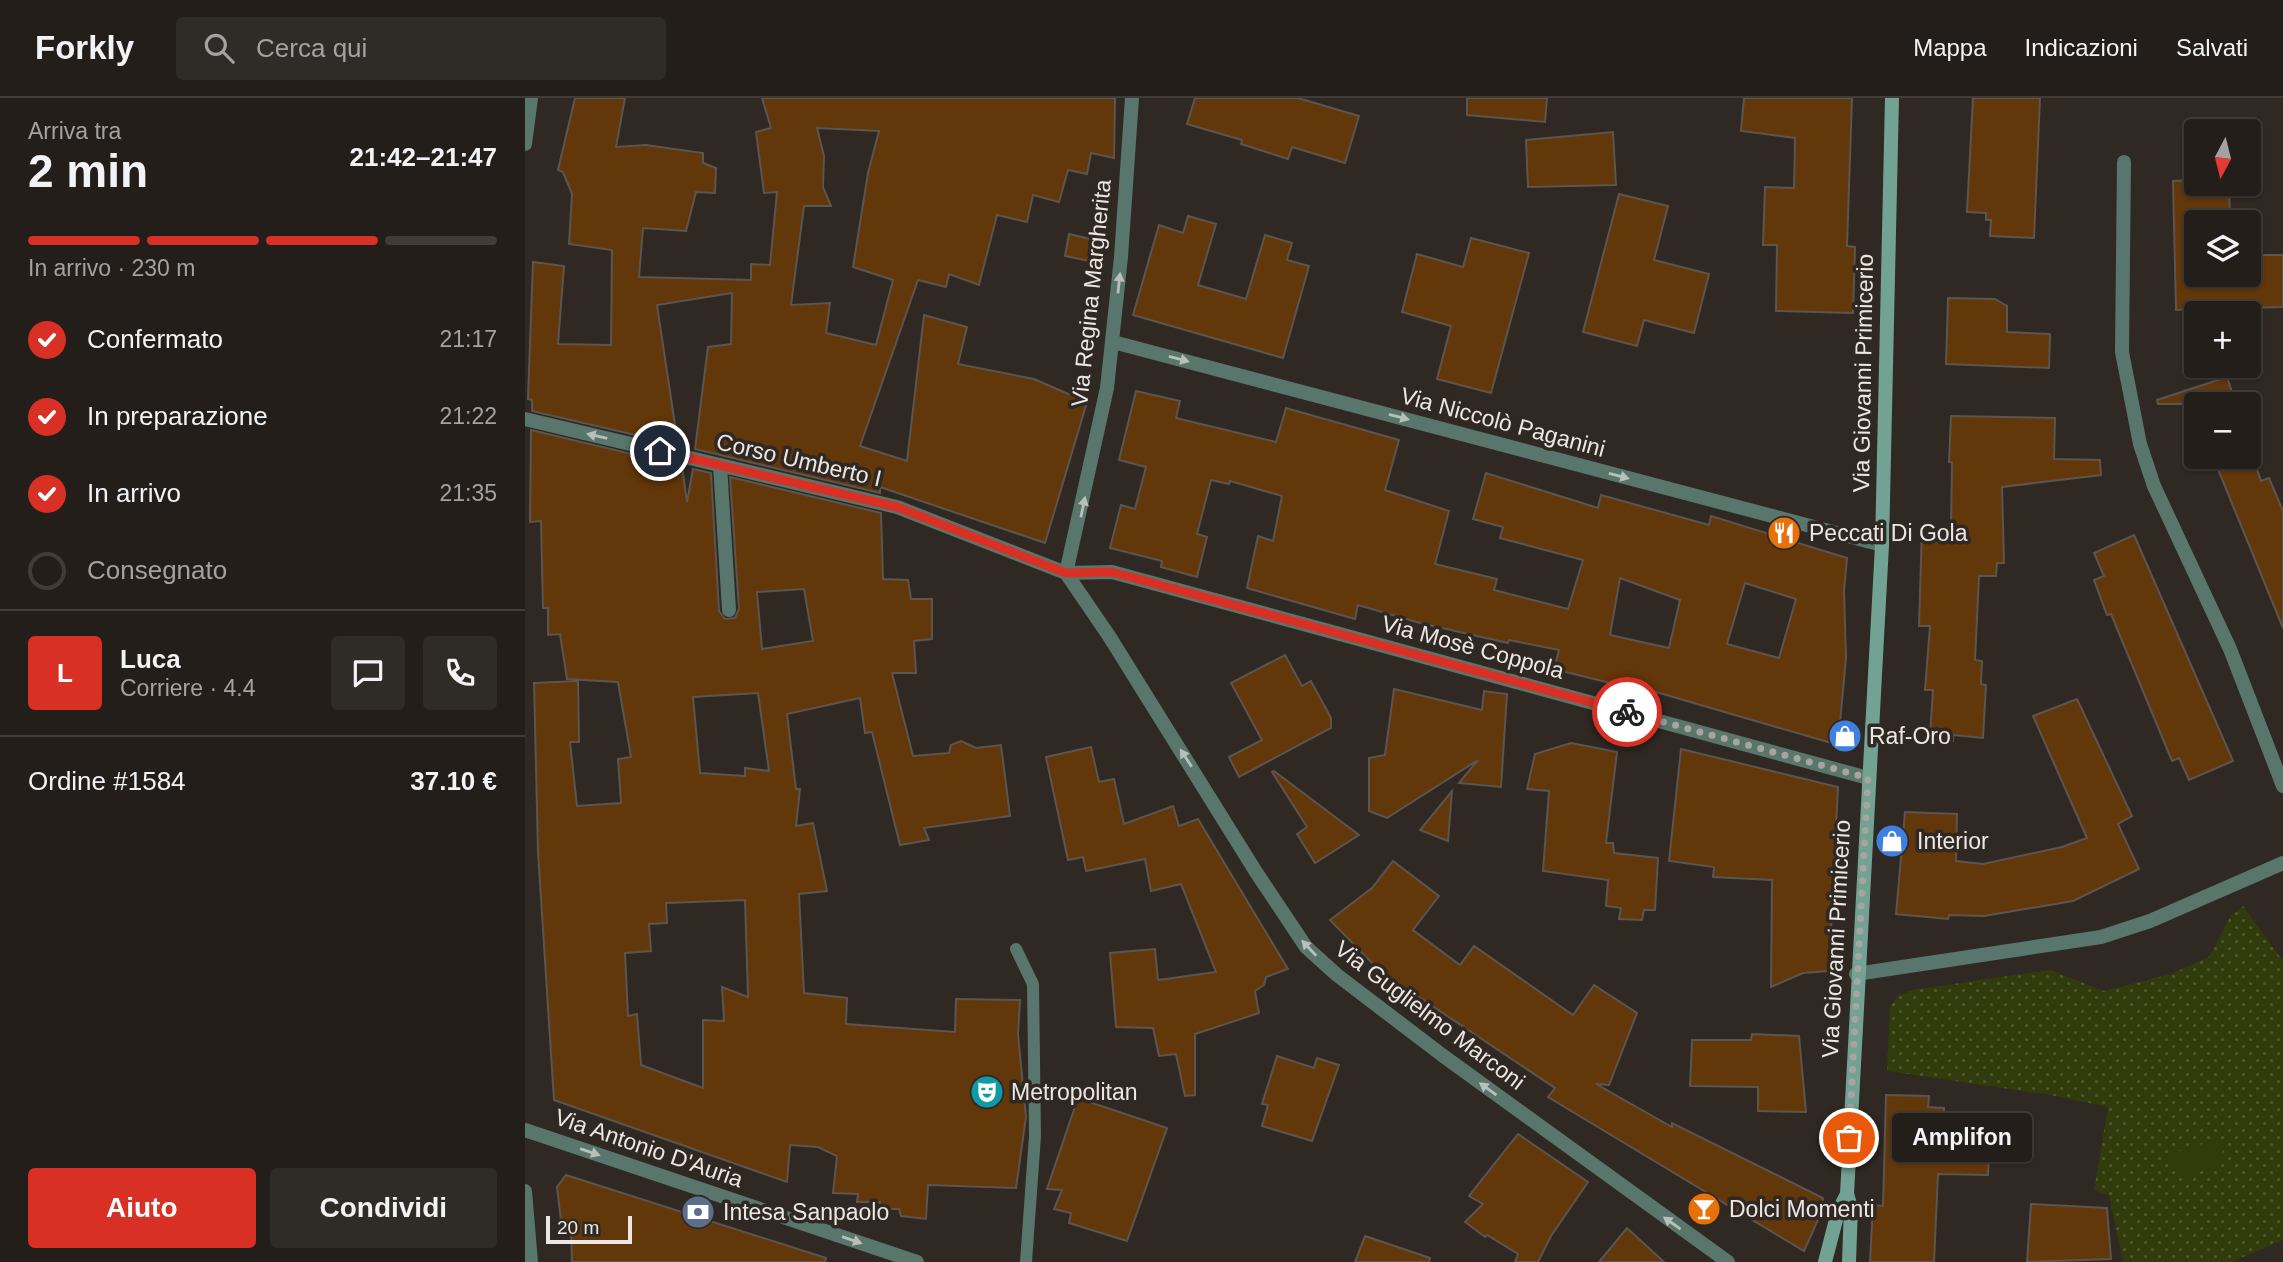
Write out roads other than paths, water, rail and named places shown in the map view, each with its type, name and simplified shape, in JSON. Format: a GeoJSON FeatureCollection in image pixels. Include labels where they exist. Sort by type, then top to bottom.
{"type":"FeatureCollection","features":[{"type":"Feature","properties":{"kind":"street"},"geometry":{"type":"LineString","coordinates":[[525,144],[531,98]]}},
{"type":"Feature","properties":{"kind":"street","name":"Via Regina Margherita"},"geometry":{"type":"LineString","coordinates":[[1066,573],[1107,388],[1132,98]]}},
{"type":"Feature","properties":{"kind":"street","name":"Via Giovanni Primicerio"},"geometry":{"type":"LineString","coordinates":[[1849,1262],[1850,1207],[1847,1194],[1857,974],[1882,545],[1892,98]]}},
{"type":"Feature","properties":{"kind":"street"},"geometry":{"type":"LineString","coordinates":[[2124,162],[2122,352],[2140,444],[2154,486],[2230,649],[2283,786]]}},
{"type":"Feature","properties":{"kind":"street","name":"Via Niccolò Paganini"},"geometry":{"type":"LineString","coordinates":[[1113,342],[1882,545]]}},
{"type":"Feature","properties":{"kind":"street","name":"Corso Umberto I"},"geometry":{"type":"LineString","coordinates":[[525,419],[897,507],[1066,573]]}},
{"type":"Feature","properties":{"kind":"street"},"geometry":{"type":"LineString","coordinates":[[720,465],[729,610]]}},
{"type":"Feature","properties":{"kind":"street","name":"Via Mosè Coppola"},"geometry":{"type":"LineString","coordinates":[[1066,573],[1112,572],[1868,778]]}},
{"type":"Feature","properties":{"kind":"street","name":"Via Guglielmo Marconi"},"geometry":{"type":"LineString","coordinates":[[1066,573],[1109,636],[1256,872],[1306,947],[1345,982],[1442,1055],[1728,1262]]}},
{"type":"Feature","properties":{"kind":"street"},"geometry":{"type":"LineString","coordinates":[[1857,974],[2101,937],[2162,916],[2283,863]]}},
{"type":"Feature","properties":{"kind":"street","name":"Via Antonio D'Auria"},"geometry":{"type":"LineString","coordinates":[[525,1130],[917,1262]]}},
{"type":"Feature","properties":{"kind":"street"},"geometry":{"type":"LineString","coordinates":[[525,1191],[531,1262]]}},
{"type":"Feature","properties":{"kind":"street","name":"Via Giovanni Primicerio"},"geometry":{"type":"LineString","coordinates":[[1825,1262],[1838,1212],[1847,1194]]}},
{"type":"Feature","properties":{"kind":"lane"},"geometry":{"type":"LineString","coordinates":[[1016,948],[1033,984],[1035,1136],[1026,1262]]}},
{"type":"Feature","properties":{"kind":"place","name":"Peccati Di Gola"},"geometry":{"type":"Point","coordinates":[1784,533]}},
{"type":"Feature","properties":{"kind":"place","name":"Raf-Oro"},"geometry":{"type":"Point","coordinates":[1845,736]}},
{"type":"Feature","properties":{"kind":"place","name":"Interior"},"geometry":{"type":"Point","coordinates":[1892,841]}},
{"type":"Feature","properties":{"kind":"place","name":"Metropolitan"},"geometry":{"type":"Point","coordinates":[987,1092]}},
{"type":"Feature","properties":{"kind":"place","name":"Amplifon"},"geometry":{"type":"Point","coordinates":[1849,1138]}},
{"type":"Feature","properties":{"kind":"place","name":"Dolci Momenti"},"geometry":{"type":"Point","coordinates":[1704,1209]}},
{"type":"Feature","properties":{"kind":"place","name":"Intesa Sanpaolo"},"geometry":{"type":"Point","coordinates":[698,1212]}}]}
